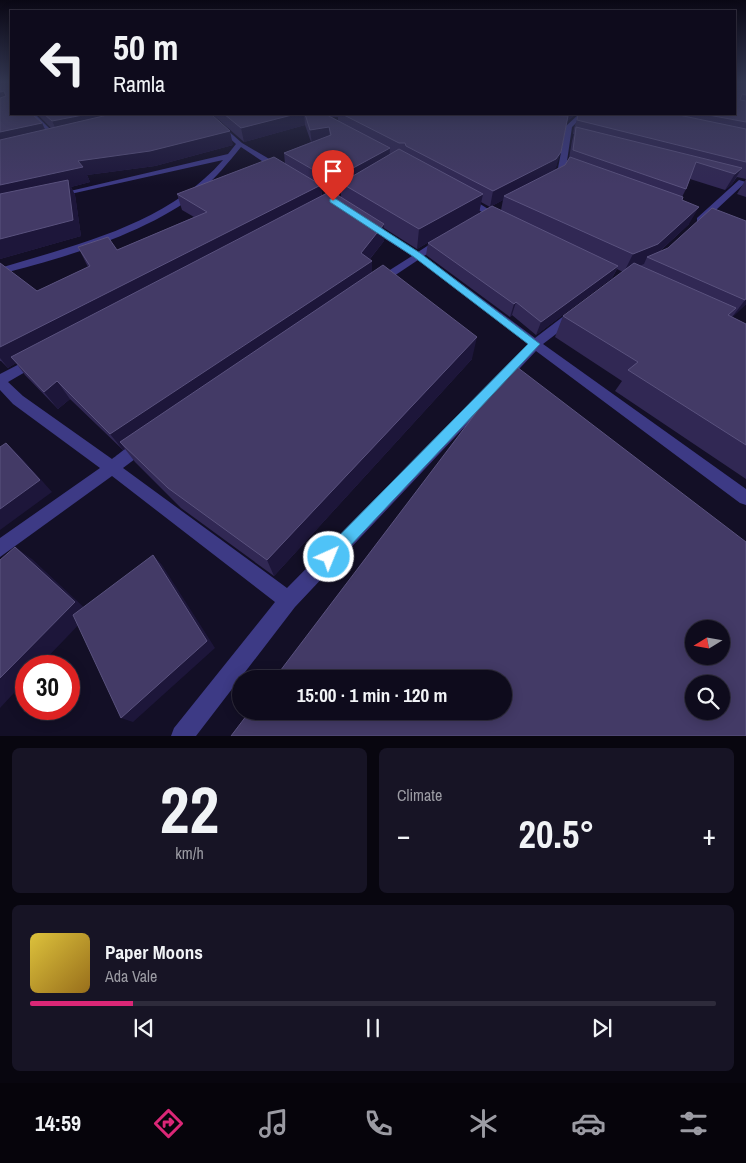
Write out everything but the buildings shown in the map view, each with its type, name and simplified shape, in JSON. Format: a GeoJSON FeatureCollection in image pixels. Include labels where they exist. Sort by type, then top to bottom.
{"type":"FeatureCollection","features":[{"type":"Feature","properties":{"kind":"street"},"geometry":{"type":"LineString","coordinates":[[34,116],[57,139]]}},
{"type":"Feature","properties":{"kind":"street"},"geometry":{"type":"LineString","coordinates":[[209,116],[240,144],[291,175]]}},
{"type":"Feature","properties":{"kind":"street"},"geometry":{"type":"LineString","coordinates":[[549,182],[556,177],[562,168],[569,126],[579,116]]}},
{"type":"Feature","properties":{"kind":"street"},"geometry":{"type":"LineString","coordinates":[[560,126],[569,126]]}},
{"type":"Feature","properties":{"kind":"street"},"geometry":{"type":"LineString","coordinates":[[47,141],[66,137]]}},
{"type":"Feature","properties":{"kind":"street"},"geometry":{"type":"LineString","coordinates":[[568,137],[578,140]]}},
{"type":"Feature","properties":{"kind":"street"},"geometry":{"type":"LineString","coordinates":[[0,272],[92,242],[169,210],[190,195],[240,144]]}},
{"type":"Feature","properties":{"kind":"street"},"geometry":{"type":"LineString","coordinates":[[46,198],[230,156]]}},
{"type":"Feature","properties":{"kind":"street"},"geometry":{"type":"LineString","coordinates":[[562,168],[572,171]]}},
{"type":"Feature","properties":{"kind":"street"},"geometry":{"type":"LineString","coordinates":[[700,220],[740,182]]}},
{"type":"Feature","properties":{"kind":"street"},"geometry":{"type":"LineString","coordinates":[[457,194],[509,223]]}},
{"type":"Feature","properties":{"kind":"street"},"geometry":{"type":"LineString","coordinates":[[364,221],[417,255],[746,498]]}},
{"type":"Feature","properties":{"kind":"street"},"geometry":{"type":"LineString","coordinates":[[369,289],[417,255],[449,236]]}},
{"type":"Feature","properties":{"kind":"street"},"geometry":{"type":"LineString","coordinates":[[182,736],[288,600],[535,344],[582,309]]}},
{"type":"Feature","properties":{"kind":"street"},"geometry":{"type":"LineString","coordinates":[[44,356],[0,381],[18,400],[288,600]]}},
{"type":"Feature","properties":{"kind":"street"},"geometry":{"type":"LineString","coordinates":[[0,548],[152,440]]}},
{"type":"Feature","properties":{"kind":"route"},"geometry":{"type":"LineString","coordinates":[[329,557],[535,344],[417,255],[333,201]]}}]}
